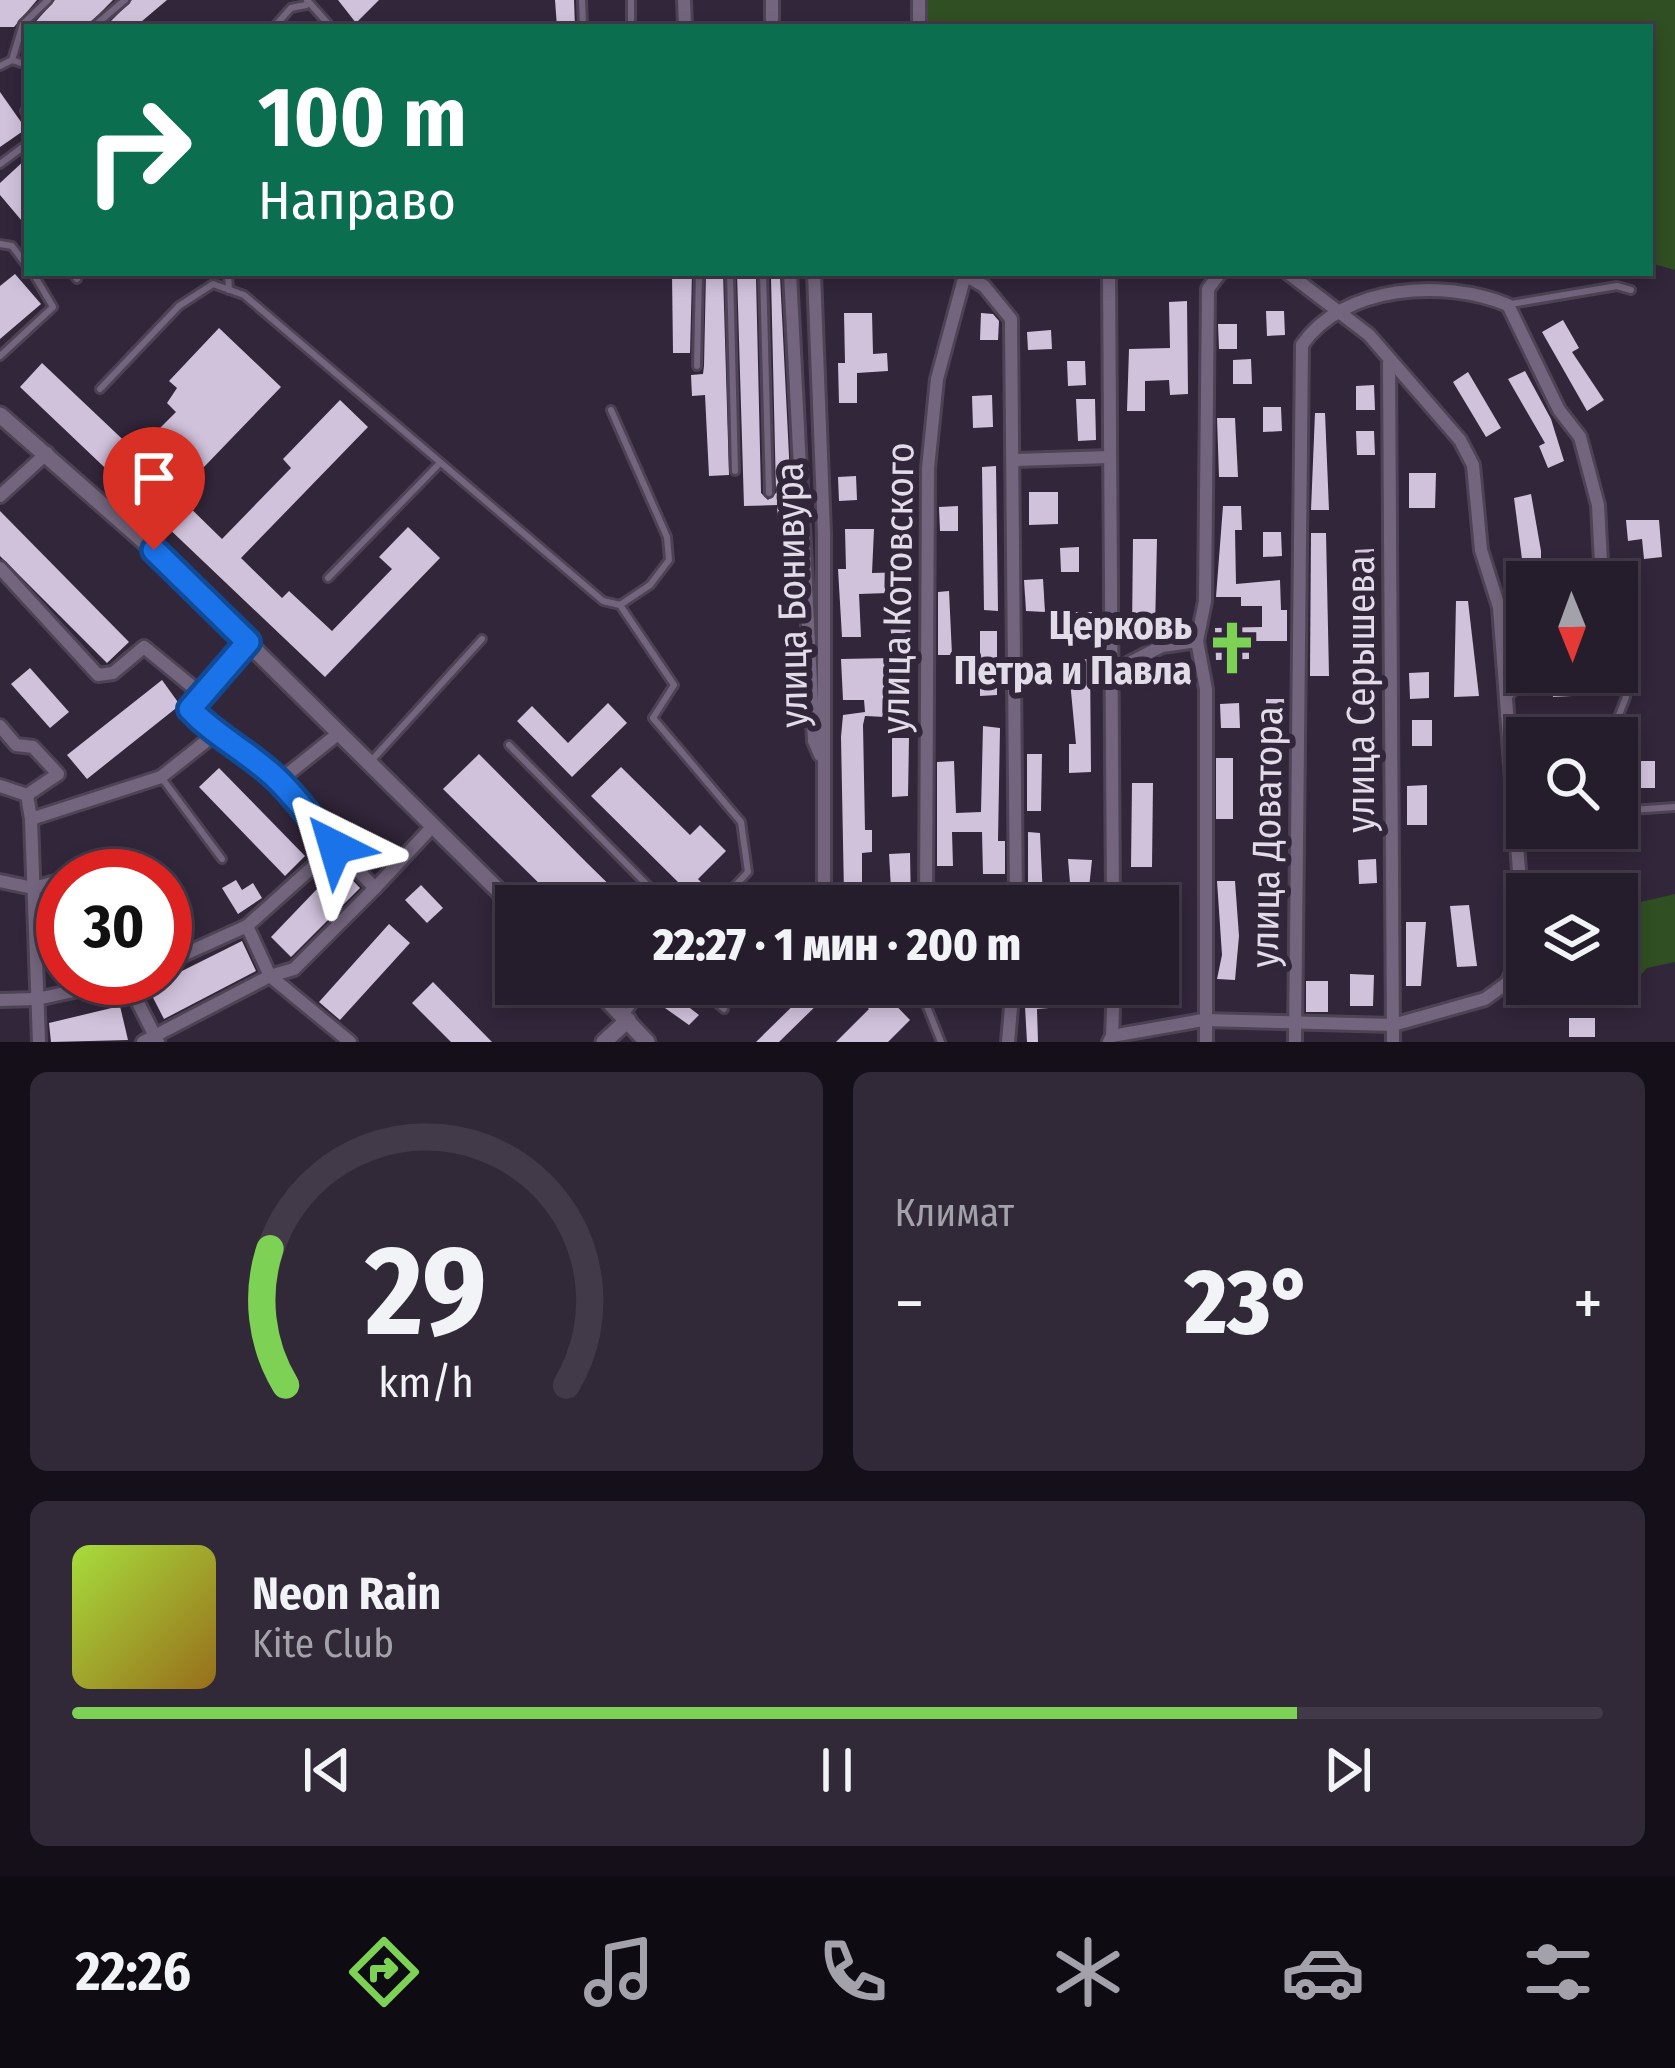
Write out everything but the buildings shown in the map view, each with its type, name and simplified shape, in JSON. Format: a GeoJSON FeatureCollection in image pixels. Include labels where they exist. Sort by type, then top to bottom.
{"type":"FeatureCollection","features":[{"type":"Feature","properties":{"kind":"street"},"geometry":{"type":"LineString","coordinates":[[790,276],[814,741],[824,761]]}},
{"type":"Feature","properties":{"kind":"street","name":"улица Котовского"},"geometry":{"type":"LineString","coordinates":[[926,885],[928,468],[937,379],[964,276]]}},
{"type":"Feature","properties":{"kind":"street"},"geometry":{"type":"LineString","coordinates":[[968,276],[984,286],[1011,319],[1016,885]]}},
{"type":"Feature","properties":{"kind":"street"},"geometry":{"type":"LineString","coordinates":[[1109,276],[1113,885]]}},
{"type":"Feature","properties":{"kind":"street"},"geometry":{"type":"LineString","coordinates":[[1206,1042],[1206,689],[1197,641],[1205,601],[1208,289],[1218,276]]}},
{"type":"Feature","properties":{"kind":"street"},"geometry":{"type":"LineString","coordinates":[[1292,276],[1369,335],[1460,440],[1473,464],[1481,550],[1499,607],[1510,717]]}},
{"type":"Feature","properties":{"kind":"street","name":"улица Бонивура"},"geometry":{"type":"LineString","coordinates":[[814,279],[824,885]]}},
{"type":"Feature","properties":{"kind":"street"},"geometry":{"type":"LineString","coordinates":[[1336,310],[1427,288],[1460,288],[1508,304],[1559,410],[1580,437],[1598,505],[1601,561]]}},
{"type":"Feature","properties":{"kind":"street","name":"улица Доватора"},"geometry":{"type":"LineString","coordinates":[[1295,1042],[1301,345],[1318,321],[1336,310]]}},
{"type":"Feature","properties":{"kind":"street","name":"улица Серышева"},"geometry":{"type":"LineString","coordinates":[[1389,362],[1393,1042]]}},
{"type":"Feature","properties":{"kind":"street"},"geometry":{"type":"LineString","coordinates":[[0,415],[47,452],[248,642],[495,887]]}},
{"type":"Feature","properties":{"kind":"street"},"geometry":{"type":"LineString","coordinates":[[0,496],[47,452]]}},
{"type":"Feature","properties":{"kind":"street"},"geometry":{"type":"LineString","coordinates":[[1013,460],[1110,457]]}},
{"type":"Feature","properties":{"kind":"street"},"geometry":{"type":"LineString","coordinates":[[0,568],[98,675],[113,673],[144,647],[200,693]]}},
{"type":"Feature","properties":{"kind":"street"},"geometry":{"type":"LineString","coordinates":[[1499,607],[1506,611]]}},
{"type":"Feature","properties":{"kind":"street"},"geometry":{"type":"LineString","coordinates":[[1112,672],[1141,653],[1197,641]]}},
{"type":"Feature","properties":{"kind":"street"},"geometry":{"type":"LineString","coordinates":[[248,642],[190,709],[214,735],[230,739],[279,781],[374,888]]}},
{"type":"Feature","properties":{"kind":"street"},"geometry":{"type":"LineString","coordinates":[[0,726],[16,745],[33,747],[58,774],[27,795]]}},
{"type":"Feature","properties":{"kind":"street"},"geometry":{"type":"LineString","coordinates":[[279,781],[339,734]]}},
{"type":"Feature","properties":{"kind":"street"},"geometry":{"type":"LineString","coordinates":[[31,819],[161,777],[214,735]]}},
{"type":"Feature","properties":{"kind":"street"},"geometry":{"type":"LineString","coordinates":[[0,786],[27,795]]}},
{"type":"Feature","properties":{"kind":"street"},"geometry":{"type":"LineString","coordinates":[[27,795],[36,971]]}},
{"type":"Feature","properties":{"kind":"street"},"geometry":{"type":"LineString","coordinates":[[139,1005],[152,1041],[269,976],[294,969],[433,826]]}},
{"type":"Feature","properties":{"kind":"street"},"geometry":{"type":"LineString","coordinates":[[192,951],[247,926],[335,847]]}},
{"type":"Feature","properties":{"kind":"street"},"geometry":{"type":"LineString","coordinates":[[1112,1005],[1110,1039],[1203,1020],[1394,1025],[1485,999],[1507,983],[1517,962],[1521,849]]}},
{"type":"Feature","properties":{"kind":"street"},"geometry":{"type":"LineString","coordinates":[[0,880],[36,887]]}},
{"type":"Feature","properties":{"kind":"street"},"geometry":{"type":"LineString","coordinates":[[247,926],[269,976],[350,1042]]}},
{"type":"Feature","properties":{"kind":"street"},"geometry":{"type":"LineString","coordinates":[[0,1000],[36,999]]}},
{"type":"Feature","properties":{"kind":"street"},"geometry":{"type":"LineString","coordinates":[[37,1005],[39,1042]]}},
{"type":"Feature","properties":{"kind":"street"},"geometry":{"type":"LineString","coordinates":[[613,1005],[647,1042]]}},
{"type":"Feature","properties":{"kind":"street"},"geometry":{"type":"LineString","coordinates":[[1008,1042],[1011,1005]]}},
{"type":"Feature","properties":{"kind":"street"},"geometry":{"type":"LineString","coordinates":[[604,1042],[626,1018]]}},
{"type":"Feature","properties":{"kind":"lane"},"geometry":{"type":"LineString","coordinates":[[12,60],[23,24],[48,0]]}},
{"type":"Feature","properties":{"kind":"lane"},"geometry":{"type":"LineString","coordinates":[[96,24],[125,0]]}},
{"type":"Feature","properties":{"kind":"lane"},"geometry":{"type":"LineString","coordinates":[[277,24],[291,8],[306,3],[328,24]]}},
{"type":"Feature","properties":{"kind":"lane"},"geometry":{"type":"LineString","coordinates":[[0,66],[12,60],[24,63]]}},
{"type":"Feature","properties":{"kind":"lane"},"geometry":{"type":"LineString","coordinates":[[0,244],[12,246],[24,260]]}},
{"type":"Feature","properties":{"kind":"lane"},"geometry":{"type":"LineString","coordinates":[[0,356],[53,307],[35,276]]}},
{"type":"Feature","properties":{"kind":"lane"},"geometry":{"type":"LineString","coordinates":[[228,276],[229,290]]}},
{"type":"Feature","properties":{"kind":"lane"},"geometry":{"type":"LineString","coordinates":[[698,366],[699,276]]}},
{"type":"Feature","properties":{"kind":"lane"},"geometry":{"type":"LineString","coordinates":[[730,276],[735,471]]}},
{"type":"Feature","properties":{"kind":"lane"},"geometry":{"type":"LineString","coordinates":[[763,276],[769,494]]}},
{"type":"Feature","properties":{"kind":"lane"},"geometry":{"type":"LineString","coordinates":[[100,389],[179,306],[213,284],[244,296],[603,601],[620,605],[674,685],[653,718],[741,822],[748,872],[736,885]]}},
{"type":"Feature","properties":{"kind":"lane"},"geometry":{"type":"LineString","coordinates":[[1508,304],[1617,286],[1631,290]]}},
{"type":"Feature","properties":{"kind":"lane"},"geometry":{"type":"LineString","coordinates":[[611,410],[668,537],[669,560],[650,585],[620,605]]}},
{"type":"Feature","properties":{"kind":"lane"},"geometry":{"type":"LineString","coordinates":[[797,447],[820,435]]}},
{"type":"Feature","properties":{"kind":"lane"},"geometry":{"type":"LineString","coordinates":[[328,578],[439,464]]}},
{"type":"Feature","properties":{"kind":"lane"},"geometry":{"type":"LineString","coordinates":[[370,763],[482,639]]}},
{"type":"Feature","properties":{"kind":"lane"},"geometry":{"type":"LineString","coordinates":[[509,745],[647,885]]}},
{"type":"Feature","properties":{"kind":"lane"},"geometry":{"type":"LineString","coordinates":[[161,777],[222,859]]}},
{"type":"Feature","properties":{"kind":"lane"},"geometry":{"type":"LineString","coordinates":[[1638,810],[1675,807]]}},
{"type":"Feature","properties":{"kind":"lane"},"geometry":{"type":"LineString","coordinates":[[626,1018],[634,1005]]}},
{"type":"Feature","properties":{"kind":"lane"},"geometry":{"type":"LineString","coordinates":[[719,1005],[724,1009]]}},
{"type":"Feature","properties":{"kind":"lane"},"geometry":{"type":"LineString","coordinates":[[926,1005],[941,1042]]}},
{"type":"Feature","properties":{"kind":"green space"},"geometry":{"type":"Polygon","coordinates":[[[923,0],[1675,0],[1675,270],[1653,264],[1653,24],[925,24],[923,0]]]}},
{"type":"Feature","properties":{"kind":"green space"},"geometry":{"type":"Polygon","coordinates":[[[1675,894],[1675,962],[1647,968],[1638,978],[1638,903],[1675,894]]]}},
{"type":"Feature","properties":{"kind":"place","name":"Церковь Петра и Павла"},"geometry":{"type":"Point","coordinates":[1232,648]}},
{"type":"Feature","properties":{"kind":"route"},"geometry":{"type":"LineString","coordinates":[[154,550],[248,642],[190,709],[214,735],[230,739],[279,781],[335,847]]}}]}
